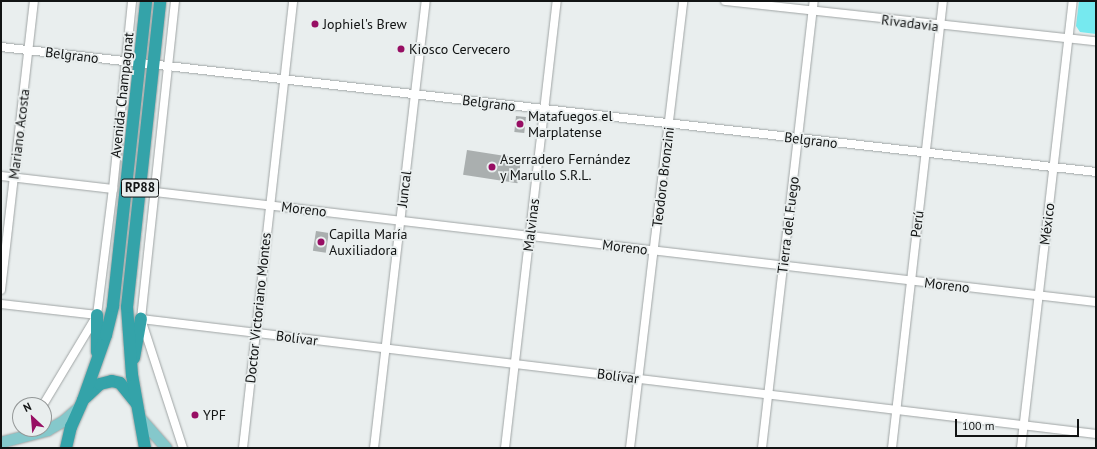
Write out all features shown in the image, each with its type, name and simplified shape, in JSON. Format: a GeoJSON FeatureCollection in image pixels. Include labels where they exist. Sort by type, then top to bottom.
{"type":"FeatureCollection","features":[{"type":"Feature","properties":{"kind":"highway","name":"Avenida Champagnat"},"geometry":{"type":"LineString","coordinates":[[66,448],[71,428],[82,403],[106,335],[118,278],[141,63],[146,1]]}},
{"type":"Feature","properties":{"kind":"highway","name":"Avenida Champagnat"},"geometry":{"type":"LineString","coordinates":[[145,448],[140,413],[132,375],[128,322],[129,277],[160,1]]}},
{"type":"Feature","properties":{"kind":"highway"},"geometry":{"type":"LineString","coordinates":[[97,315],[97,361]]}},
{"type":"Feature","properties":{"kind":"highway"},"geometry":{"type":"LineString","coordinates":[[132,375],[140,319]]}},
{"type":"Feature","properties":{"kind":"highway","name":"RP88"},"geometry":{"type":"LineString","coordinates":[[82,403],[100,384],[112,381],[124,387],[140,413]]}},
{"type":"Feature","properties":{"kind":"main road"},"geometry":{"type":"LineString","coordinates":[[52,426],[82,403]]}},
{"type":"Feature","properties":{"kind":"main road"},"geometry":{"type":"LineString","coordinates":[[140,413],[166,448]]}},
{"type":"Feature","properties":{"kind":"main road"},"geometry":{"type":"LineString","coordinates":[[1,442],[16,437]]}},
{"type":"Feature","properties":{"kind":"street","name":"Mariano Acosta"},"geometry":{"type":"LineString","coordinates":[[1,290],[34,1]]}},
{"type":"Feature","properties":{"kind":"street","name":"Avenida Champagnat"},"geometry":{"type":"LineString","coordinates":[[48,397],[97,315],[114,189],[132,1]]}},
{"type":"Feature","properties":{"kind":"street"},"geometry":{"type":"LineString","coordinates":[[175,1],[140,319],[183,448]]}},
{"type":"Feature","properties":{"kind":"street","name":"Doctor Victoriano Montes"},"geometry":{"type":"LineString","coordinates":[[243,448],[293,1]]}},
{"type":"Feature","properties":{"kind":"street","name":"Juncal"},"geometry":{"type":"LineString","coordinates":[[374,448],[426,1]]}},
{"type":"Feature","properties":{"kind":"street","name":"Malvinas"},"geometry":{"type":"LineString","coordinates":[[505,448],[557,1]]}},
{"type":"Feature","properties":{"kind":"street","name":"Teodoro Bronzini"},"geometry":{"type":"LineString","coordinates":[[630,448],[683,1]]}},
{"type":"Feature","properties":{"kind":"street","name":"Rivadavia"},"geometry":{"type":"LineString","coordinates":[[725,1],[940,26],[1096,41]]}},
{"type":"Feature","properties":{"kind":"street","name":"Tierra del Fuego"},"geometry":{"type":"LineString","coordinates":[[762,448],[814,1]]}},
{"type":"Feature","properties":{"kind":"street","name":"Perú"},"geometry":{"type":"LineString","coordinates":[[892,448],[943,1]]}},
{"type":"Feature","properties":{"kind":"street","name":"México"},"geometry":{"type":"LineString","coordinates":[[1021,448],[1073,1]]}},
{"type":"Feature","properties":{"kind":"street","name":"Belgrano"},"geometry":{"type":"LineString","coordinates":[[1,47],[1096,172]]}},
{"type":"Feature","properties":{"kind":"street"},"geometry":{"type":"LineString","coordinates":[[1,176],[114,189]]}},
{"type":"Feature","properties":{"kind":"street","name":"Moreno"},"geometry":{"type":"LineString","coordinates":[[155,192],[1096,302]]}},
{"type":"Feature","properties":{"kind":"street"},"geometry":{"type":"LineString","coordinates":[[1,304],[97,315]]}},
{"type":"Feature","properties":{"kind":"street","name":"Bolívar"},"geometry":{"type":"LineString","coordinates":[[140,319],[1096,434]]}},
{"type":"Feature","properties":{"kind":"shaded area"},"geometry":{"type":"Polygon","coordinates":[[[1079,1],[1096,1],[1096,34],[1080,32],[1076,26],[1079,1]]]}},
{"type":"Feature","properties":{"kind":"building","name":"Matafuegos el Marplatense"},"geometry":{"type":"Polygon","coordinates":[[[516,116],[526,117],[524,133],[514,132],[516,116]]]}},
{"type":"Feature","properties":{"kind":"building","name":"Aserradero Fernández y Marullo S.R.L."},"geometry":{"type":"Polygon","coordinates":[[[467,150],[521,159],[517,183],[463,175],[467,150]]]}},
{"type":"Feature","properties":{"kind":"building","name":"Capilla María Auxiliadora"},"geometry":{"type":"Polygon","coordinates":[[[316,231],[329,233],[326,253],[313,251],[316,231]]]}},
{"type":"Feature","properties":{"kind":"place","name":"Jophiel's Brew"},"geometry":{"type":"Point","coordinates":[315,24]}},
{"type":"Feature","properties":{"kind":"place","name":"Kiosco Cervecero"},"geometry":{"type":"Point","coordinates":[401,49]}},
{"type":"Feature","properties":{"kind":"place","name":"Matafuegos el Marplatense"},"geometry":{"type":"Point","coordinates":[520,124]}},
{"type":"Feature","properties":{"kind":"place","name":"Aserradero Fernández y Marullo S.R.L."},"geometry":{"type":"Point","coordinates":[492,167]}},
{"type":"Feature","properties":{"kind":"place","name":"Capilla María Auxiliadora"},"geometry":{"type":"Point","coordinates":[321,242]}},
{"type":"Feature","properties":{"kind":"place","name":"YPF"},"geometry":{"type":"Point","coordinates":[195,415]}}]}
